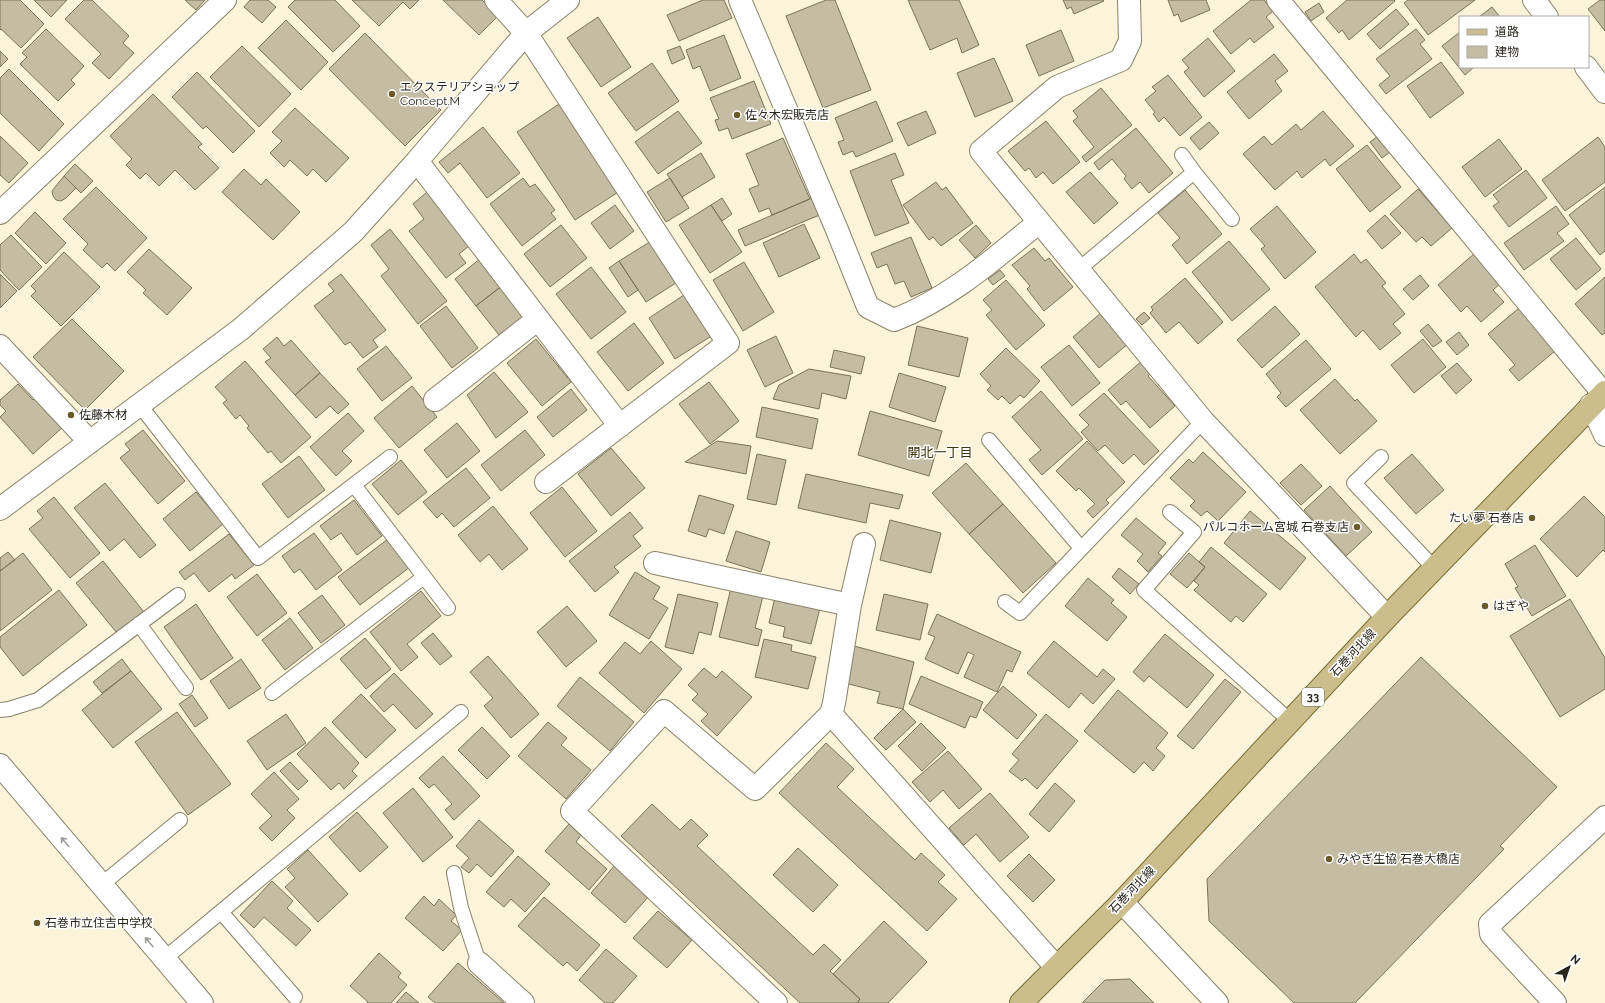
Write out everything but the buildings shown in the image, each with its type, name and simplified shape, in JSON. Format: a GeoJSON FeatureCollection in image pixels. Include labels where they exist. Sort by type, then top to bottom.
{"type":"FeatureCollection","features":[{"type":"Feature","properties":{"kind":"main road","name":"石巻河北線"},"geometry":{"type":"LineString","coordinates":[[1021,1003],[1122,902],[1387,617],[1600,397]]}},
{"type":"Feature","properties":{"kind":"street"},"geometry":{"type":"LineString","coordinates":[[0,213],[225,0]]}},
{"type":"Feature","properties":{"kind":"street"},"geometry":{"type":"LineString","coordinates":[[496,0],[526,33],[728,343],[546,482]]}},
{"type":"Feature","properties":{"kind":"street"},"geometry":{"type":"LineString","coordinates":[[0,509],[241,329],[353,232],[417,161],[526,33],[568,0]]}},
{"type":"Feature","properties":{"kind":"street"},"geometry":{"type":"LineString","coordinates":[[740,0],[868,307],[894,320],[911,314],[964,282],[1039,222]]}},
{"type":"Feature","properties":{"kind":"street"},"geometry":{"type":"LineString","coordinates":[[1129,0],[1130,41],[1121,60],[1057,87],[981,151],[1203,421],[1387,617]]}},
{"type":"Feature","properties":{"kind":"street"},"geometry":{"type":"LineString","coordinates":[[1278,0],[1600,397],[1605,435]]}},
{"type":"Feature","properties":{"kind":"street"},"geometry":{"type":"LineString","coordinates":[[1534,0],[1546,16]]}},
{"type":"Feature","properties":{"kind":"street"},"geometry":{"type":"LineString","coordinates":[[1587,68],[1605,92]]}},
{"type":"Feature","properties":{"kind":"street"},"geometry":{"type":"LineString","coordinates":[[417,161],[620,426]]}},
{"type":"Feature","properties":{"kind":"street"},"geometry":{"type":"LineString","coordinates":[[435,400],[538,319]]}},
{"type":"Feature","properties":{"kind":"street"},"geometry":{"type":"LineString","coordinates":[[0,346],[90,442]]}},
{"type":"Feature","properties":{"kind":"street"},"geometry":{"type":"LineString","coordinates":[[776,1003],[572,811],[664,711],[755,789],[831,714],[850,605],[864,544]]}},
{"type":"Feature","properties":{"kind":"street"},"geometry":{"type":"LineString","coordinates":[[655,563],[850,605]]}},
{"type":"Feature","properties":{"kind":"street"},"geometry":{"type":"LineString","coordinates":[[831,714],[1056,967]]}},
{"type":"Feature","properties":{"kind":"street"},"geometry":{"type":"LineString","coordinates":[[0,765],[202,1003]]}},
{"type":"Feature","properties":{"kind":"street"},"geometry":{"type":"LineString","coordinates":[[1555,1003],[1491,934],[1490,924],[1605,817]]}},
{"type":"Feature","properties":{"kind":"street"},"geometry":{"type":"LineString","coordinates":[[1122,902],[1217,1003]]}},
{"type":"Feature","properties":{"kind":"street"},"geometry":{"type":"LineString","coordinates":[[479,963],[523,1003]]}},
{"type":"Feature","properties":{"kind":"lane"},"geometry":{"type":"LineString","coordinates":[[1182,155],[1232,219]]}},
{"type":"Feature","properties":{"kind":"lane"},"geometry":{"type":"LineString","coordinates":[[1078,270],[1194,172]]}},
{"type":"Feature","properties":{"kind":"lane"},"geometry":{"type":"LineString","coordinates":[[139,404],[258,558],[390,457]]}},
{"type":"Feature","properties":{"kind":"lane"},"geometry":{"type":"LineString","coordinates":[[1005,602],[1020,613],[1203,421]]}},
{"type":"Feature","properties":{"kind":"lane"},"geometry":{"type":"LineString","coordinates":[[989,440],[1081,548]]}},
{"type":"Feature","properties":{"kind":"lane"},"geometry":{"type":"LineString","coordinates":[[1381,457],[1354,482],[1434,568]]}},
{"type":"Feature","properties":{"kind":"lane"},"geometry":{"type":"LineString","coordinates":[[354,485],[448,608]]}},
{"type":"Feature","properties":{"kind":"lane"},"geometry":{"type":"LineString","coordinates":[[1170,512],[1194,532],[1144,590],[1290,722]]}},
{"type":"Feature","properties":{"kind":"lane"},"geometry":{"type":"LineString","coordinates":[[272,693],[424,576]]}},
{"type":"Feature","properties":{"kind":"lane"},"geometry":{"type":"LineString","coordinates":[[0,710],[9,709],[38,700],[178,595]]}},
{"type":"Feature","properties":{"kind":"lane"},"geometry":{"type":"LineString","coordinates":[[139,624],[186,688]]}},
{"type":"Feature","properties":{"kind":"lane"},"geometry":{"type":"LineString","coordinates":[[164,959],[461,712]]}},
{"type":"Feature","properties":{"kind":"lane"},"geometry":{"type":"LineString","coordinates":[[101,885],[180,820]]}},
{"type":"Feature","properties":{"kind":"lane"},"geometry":{"type":"LineString","coordinates":[[454,873],[461,908],[479,963]]}},
{"type":"Feature","properties":{"kind":"lane"},"geometry":{"type":"LineString","coordinates":[[221,912],[295,997]]}},
{"type":"Feature","properties":{"kind":"place","name":"エクステリアショップ Concept.M"},"geometry":{"type":"Point","coordinates":[392,94]}},
{"type":"Feature","properties":{"kind":"place","name":"佐々木宏販売店"},"geometry":{"type":"Point","coordinates":[737,115]}},
{"type":"Feature","properties":{"kind":"place","name":"佐藤木材"},"geometry":{"type":"Point","coordinates":[71,415]}},
{"type":"Feature","properties":{"kind":"place","name":"たい夢 石巻店"},"geometry":{"type":"Point","coordinates":[1532,518]}},
{"type":"Feature","properties":{"kind":"place","name":"パルコホーム宮城 石巻支店"},"geometry":{"type":"Point","coordinates":[1357,527]}},
{"type":"Feature","properties":{"kind":"place","name":"はぎや"},"geometry":{"type":"Point","coordinates":[1485,606]}},
{"type":"Feature","properties":{"kind":"place","name":"みやぎ生協 石巻大橋店"},"geometry":{"type":"Point","coordinates":[1329,859]}},
{"type":"Feature","properties":{"kind":"place","name":"石巻市立住吉中学校"},"geometry":{"type":"Point","coordinates":[37,923]}},
{"type":"Feature","properties":{"kind":"district","name":"開北一丁目"},"geometry":{"type":"Point","coordinates":[940,452]}}]}
